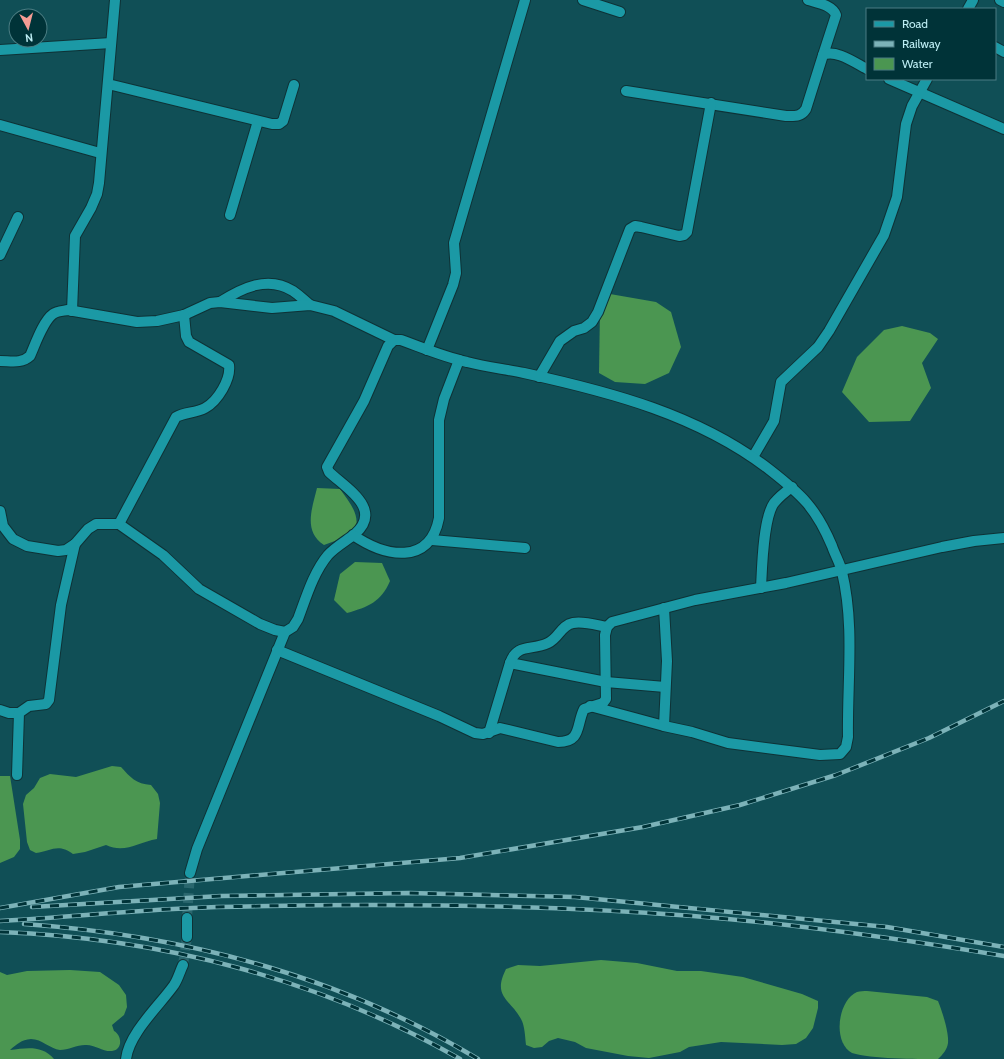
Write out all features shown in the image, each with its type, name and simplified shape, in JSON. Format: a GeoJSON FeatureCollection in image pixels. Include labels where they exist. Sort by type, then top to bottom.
{"type":"FeatureCollection","features":[{"type":"Feature","properties":{"kind":"street"},"geometry":{"type":"LineString","coordinates":[[72,311],[75,236],[97,194],[115,0]]}},
{"type":"Feature","properties":{"kind":"street"},"geometry":{"type":"LineString","coordinates":[[427,350],[453,285],[456,273],[454,243],[525,0]]}},
{"type":"Feature","properties":{"kind":"street"},"geometry":{"type":"LineString","coordinates":[[583,0],[620,12]]}},
{"type":"Feature","properties":{"kind":"street"},"geometry":{"type":"LineString","coordinates":[[626,91],[711,103],[786,116],[803,114],[806,109],[836,15],[834,10],[808,0]]}},
{"type":"Feature","properties":{"kind":"street"},"geometry":{"type":"LineString","coordinates":[[1000,0],[1004,2]]}},
{"type":"Feature","properties":{"kind":"street"},"geometry":{"type":"LineString","coordinates":[[0,50],[111,43]]}},
{"type":"Feature","properties":{"kind":"street"},"geometry":{"type":"LineString","coordinates":[[823,55],[828,52],[835,53],[866,68]]}},
{"type":"Feature","properties":{"kind":"street"},"geometry":{"type":"LineString","coordinates":[[891,80],[918,93],[1004,129]]}},
{"type":"Feature","properties":{"kind":"street"},"geometry":{"type":"LineString","coordinates":[[753,457],[774,421],[781,382],[818,347],[829,331],[884,235],[897,196],[906,124],[918,93],[926,80]]}},
{"type":"Feature","properties":{"kind":"street"},"geometry":{"type":"LineString","coordinates":[[108,84],[272,124],[278,124],[283,121],[294,85]]}},
{"type":"Feature","properties":{"kind":"street"},"geometry":{"type":"LineString","coordinates":[[539,377],[560,341],[592,322],[598,312],[630,229],[635,226],[679,236],[688,232],[711,103]]}},
{"type":"Feature","properties":{"kind":"street"},"geometry":{"type":"LineString","coordinates":[[230,215],[258,121]]}},
{"type":"Feature","properties":{"kind":"street"},"geometry":{"type":"LineString","coordinates":[[0,125],[100,153]]}},
{"type":"Feature","properties":{"kind":"street"},"geometry":{"type":"LineString","coordinates":[[0,255],[18,217]]}},
{"type":"Feature","properties":{"kind":"street"},"geometry":{"type":"LineString","coordinates":[[220,302],[248,286],[264,284],[278,286],[292,291],[310,305]]}},
{"type":"Feature","properties":{"kind":"street"},"geometry":{"type":"LineString","coordinates":[[0,361],[17,362],[25,360],[30,356],[47,320],[53,314],[60,311],[72,311],[137,322],[157,321],[184,315],[210,303],[220,302],[272,308],[310,305],[334,310],[394,340],[401,340],[459,360],[539,377],[627,400],[687,421],[718,435],[753,457],[792,487],[816,513],[842,570],[848,612],[850,650],[848,738],[846,747],[840,754],[820,755],[728,743],[692,732],[590,706]]}},
{"type":"Feature","properties":{"kind":"street"},"geometry":{"type":"LineString","coordinates":[[119,524],[176,417],[184,412],[205,408],[212,403],[229,377],[229,365],[189,342],[186,336],[184,315]]}},
{"type":"Feature","properties":{"kind":"street"},"geometry":{"type":"LineString","coordinates":[[190,873],[197,849],[284,632],[293,627],[298,619],[322,564],[329,554],[362,528],[365,516],[364,506],[358,498],[329,472],[327,467],[364,401],[388,346],[394,340]]}},
{"type":"Feature","properties":{"kind":"street"},"geometry":{"type":"LineString","coordinates":[[353,535],[375,548],[407,552],[418,550],[432,540],[439,518],[439,420],[444,399],[459,360]]}},
{"type":"Feature","properties":{"kind":"street"},"geometry":{"type":"LineString","coordinates":[[761,588],[765,536],[772,505],[792,487]]}},
{"type":"Feature","properties":{"kind":"street"},"geometry":{"type":"LineString","coordinates":[[0,511],[3,526],[13,539],[27,546],[62,550],[66,550],[75,544],[88,529],[96,524],[119,524],[163,555],[187,580],[209,596],[260,624],[284,632]]}},
{"type":"Feature","properties":{"kind":"street"},"geometry":{"type":"LineString","coordinates":[[277,650],[439,716],[476,733],[483,734],[489,733],[496,729],[505,729],[558,742],[566,742],[572,739],[577,733],[584,708],[603,703],[606,699],[605,645],[607,627],[612,622],[717,595],[761,588],[942,547],[974,541],[1004,538]]}},
{"type":"Feature","properties":{"kind":"street"},"geometry":{"type":"LineString","coordinates":[[432,540],[525,548]]}},
{"type":"Feature","properties":{"kind":"street"},"geometry":{"type":"LineString","coordinates":[[0,710],[9,713],[19,713],[29,706],[46,704],[49,700],[61,605],[75,544]]}},
{"type":"Feature","properties":{"kind":"street"},"geometry":{"type":"LineString","coordinates":[[664,608],[667,661],[664,726]]}},
{"type":"Feature","properties":{"kind":"street"},"geometry":{"type":"LineString","coordinates":[[489,733],[512,655],[518,650],[548,644],[565,625],[581,623],[607,627]]}},
{"type":"Feature","properties":{"kind":"street"},"geometry":{"type":"LineString","coordinates":[[510,663],[606,682],[665,687]]}},
{"type":"Feature","properties":{"kind":"street"},"geometry":{"type":"LineString","coordinates":[[17,775],[19,713]]}},
{"type":"Feature","properties":{"kind":"street"},"geometry":{"type":"LineString","coordinates":[[187,918],[187,937]]}},
{"type":"Feature","properties":{"kind":"street"},"geometry":{"type":"LineString","coordinates":[[126,1059],[134,1039],[163,997],[175,984],[183,965]]}},
{"type":"Feature","properties":{"kind":"water"},"geometry":{"type":"Polygon","coordinates":[[[610,294],[656,302],[671,312],[681,347],[669,373],[645,384],[615,382],[599,373],[600,310],[610,294]]]}},
{"type":"Feature","properties":{"kind":"water"},"geometry":{"type":"Polygon","coordinates":[[[902,326],[930,333],[938,339],[922,363],[931,388],[910,421],[869,422],[842,392],[857,357],[884,330],[902,326]]]}},
{"type":"Feature","properties":{"kind":"water"},"geometry":{"type":"Polygon","coordinates":[[[317,488],[340,489],[354,510],[356,516],[357,521],[354,534],[324,545],[317,539],[311,526],[311,512],[317,488]]]}},
{"type":"Feature","properties":{"kind":"water"},"geometry":{"type":"Polygon","coordinates":[[[355,562],[382,563],[390,581],[382,594],[373,603],[347,613],[334,600],[340,574],[355,562]]]}},
{"type":"Feature","properties":{"kind":"water"},"geometry":{"type":"Polygon","coordinates":[[[112,766],[121,767],[137,782],[151,785],[158,794],[160,803],[157,839],[125,848],[106,845],[85,852],[73,854],[59,848],[36,853],[30,850],[27,842],[23,804],[26,795],[34,788],[40,778],[50,774],[76,777],[112,766]]]}},
{"type":"Feature","properties":{"kind":"water"},"geometry":{"type":"Polygon","coordinates":[[[0,776],[10,776],[20,840],[20,849],[14,857],[0,863],[0,776]]]}},
{"type":"Feature","properties":{"kind":"water"},"geometry":{"type":"Polygon","coordinates":[[[601,960],[637,963],[677,971],[701,971],[743,977],[802,994],[818,1001],[818,1008],[813,1028],[806,1038],[796,1044],[782,1045],[721,1042],[689,1047],[680,1052],[649,1058],[628,1056],[586,1048],[575,1042],[558,1038],[549,1041],[542,1047],[534,1048],[526,1045],[525,1032],[521,1019],[504,997],[502,992],[502,978],[506,969],[518,965],[540,966],[601,960]]]}},
{"type":"Feature","properties":{"kind":"water"},"geometry":{"type":"Polygon","coordinates":[[[70,970],[100,972],[119,985],[126,995],[127,1007],[124,1015],[112,1025],[114,1031],[120,1039],[120,1045],[118,1048],[116,1050],[109,1051],[85,1045],[60,1050],[35,1039],[31,1039],[22,1041],[10,1050],[28,1048],[39,1049],[54,1059],[0,1059],[0,972],[7,975],[27,971],[70,970]]]}},
{"type":"Feature","properties":{"kind":"water"},"geometry":{"type":"Polygon","coordinates":[[[867,991],[927,997],[938,1001],[945,1022],[948,1038],[946,1050],[943,1054],[938,1059],[906,1059],[882,1058],[852,1053],[846,1048],[842,1040],[840,1021],[842,1012],[845,1003],[851,996],[857,992],[867,991]]]}},
{"type":"Feature","properties":{"kind":"tunnel"},"geometry":{"type":"LineString","coordinates":[[187,918],[190,873]]}},
{"type":"Feature","properties":{"kind":"tunnel"},"geometry":{"type":"LineString","coordinates":[[183,965],[187,937]]}},
{"type":"Feature","properties":{"kind":"railway"},"geometry":{"type":"LineString","coordinates":[[0,908],[119,887],[460,858],[643,827],[740,805],[836,775],[929,738],[1004,701]]}},
{"type":"Feature","properties":{"kind":"railway"},"geometry":{"type":"LineString","coordinates":[[32,907],[221,896],[409,893],[575,897],[887,927],[1004,947]]}},
{"type":"Feature","properties":{"kind":"railway"},"geometry":{"type":"LineString","coordinates":[[0,921],[163,909],[217,907],[396,905],[574,909],[693,916],[771,923],[888,938],[1004,956]]}},
{"type":"Feature","properties":{"kind":"railway"},"geometry":{"type":"LineString","coordinates":[[24,924],[143,938],[259,964],[316,983],[371,1004],[425,1030],[478,1059]]}},
{"type":"Feature","properties":{"kind":"railway"},"geometry":{"type":"LineString","coordinates":[[0,932],[60,936],[120,943],[179,954],[238,968],[295,985],[352,1006],[407,1031],[460,1059]]}}]}
